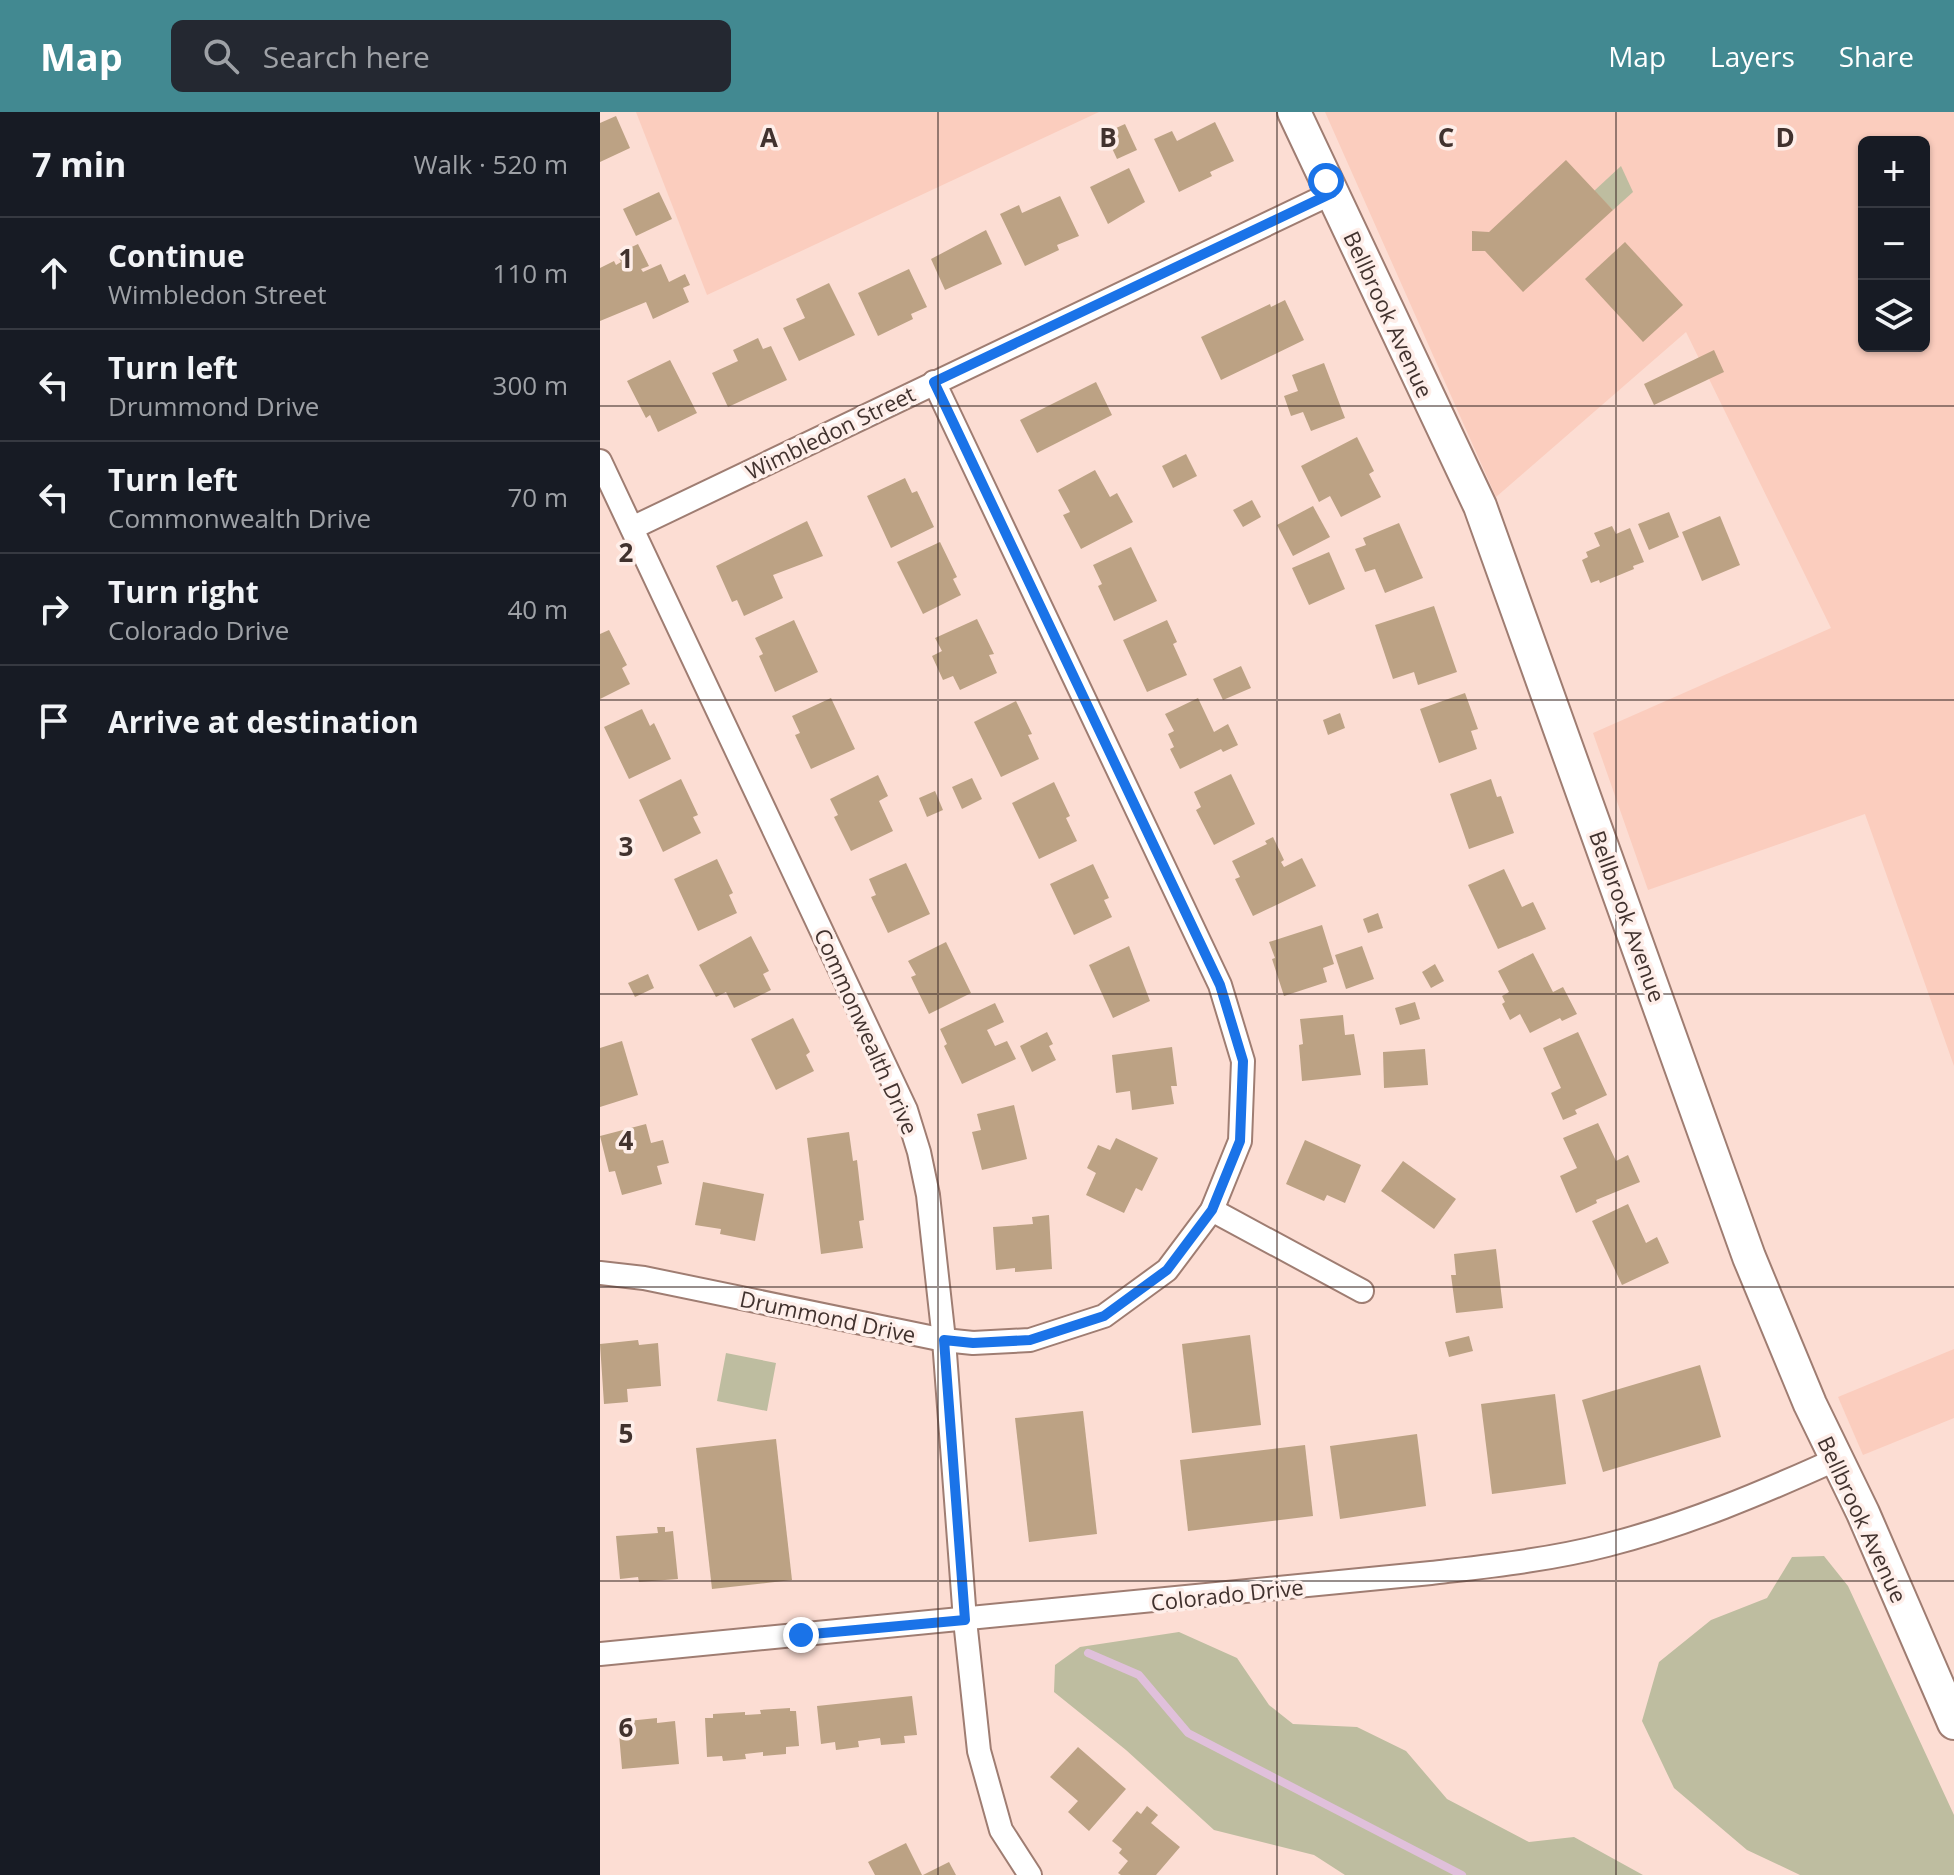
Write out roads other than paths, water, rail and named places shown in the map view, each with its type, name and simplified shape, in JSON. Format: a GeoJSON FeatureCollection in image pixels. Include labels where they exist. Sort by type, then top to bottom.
{"type":"FeatureCollection","features":[{"type":"Feature","properties":{"kind":"street","name":"Bellbrook Avenue"},"geometry":{"type":"LineString","coordinates":[[1294,112],[1480,506],[1749,1257],[1810,1404],[1863,1513],[1954,1723]]}},
{"type":"Feature","properties":{"kind":"street","name":"Wimbledon Street"},"geometry":{"type":"LineString","coordinates":[[632,528],[1332,193]]}},
{"type":"Feature","properties":{"kind":"street","name":"Drummond Drive"},"geometry":{"type":"LineString","coordinates":[[600,1273],[644,1278],[944,1340],[973,1343],[1030,1340],[1104,1316],[1167,1270],[1212,1210],[1240,1141],[1243,1061],[1220,985],[934,382]]}},
{"type":"Feature","properties":{"kind":"street","name":"Commonwealth Drive"},"geometry":{"type":"LineString","coordinates":[[600,461],[906,1110],[919,1152],[928,1195],[944,1340],[965,1620],[979,1751],[1001,1830],[1030,1875]]}},
{"type":"Feature","properties":{"kind":"street"},"geometry":{"type":"LineString","coordinates":[[1212,1210],[1362,1291]]}},
{"type":"Feature","properties":{"kind":"street","name":"Colorado Drive"},"geometry":{"type":"LineString","coordinates":[[600,1654],[1431,1573],[1540,1559],[1606,1545],[1678,1524],[1772,1489],[1837,1459]]}},
{"type":"Feature","properties":{"kind":"waterway"},"geometry":{"type":"LineString","coordinates":[[1088,1653],[1139,1675],[1188,1733],[1462,1875]]}}]}
